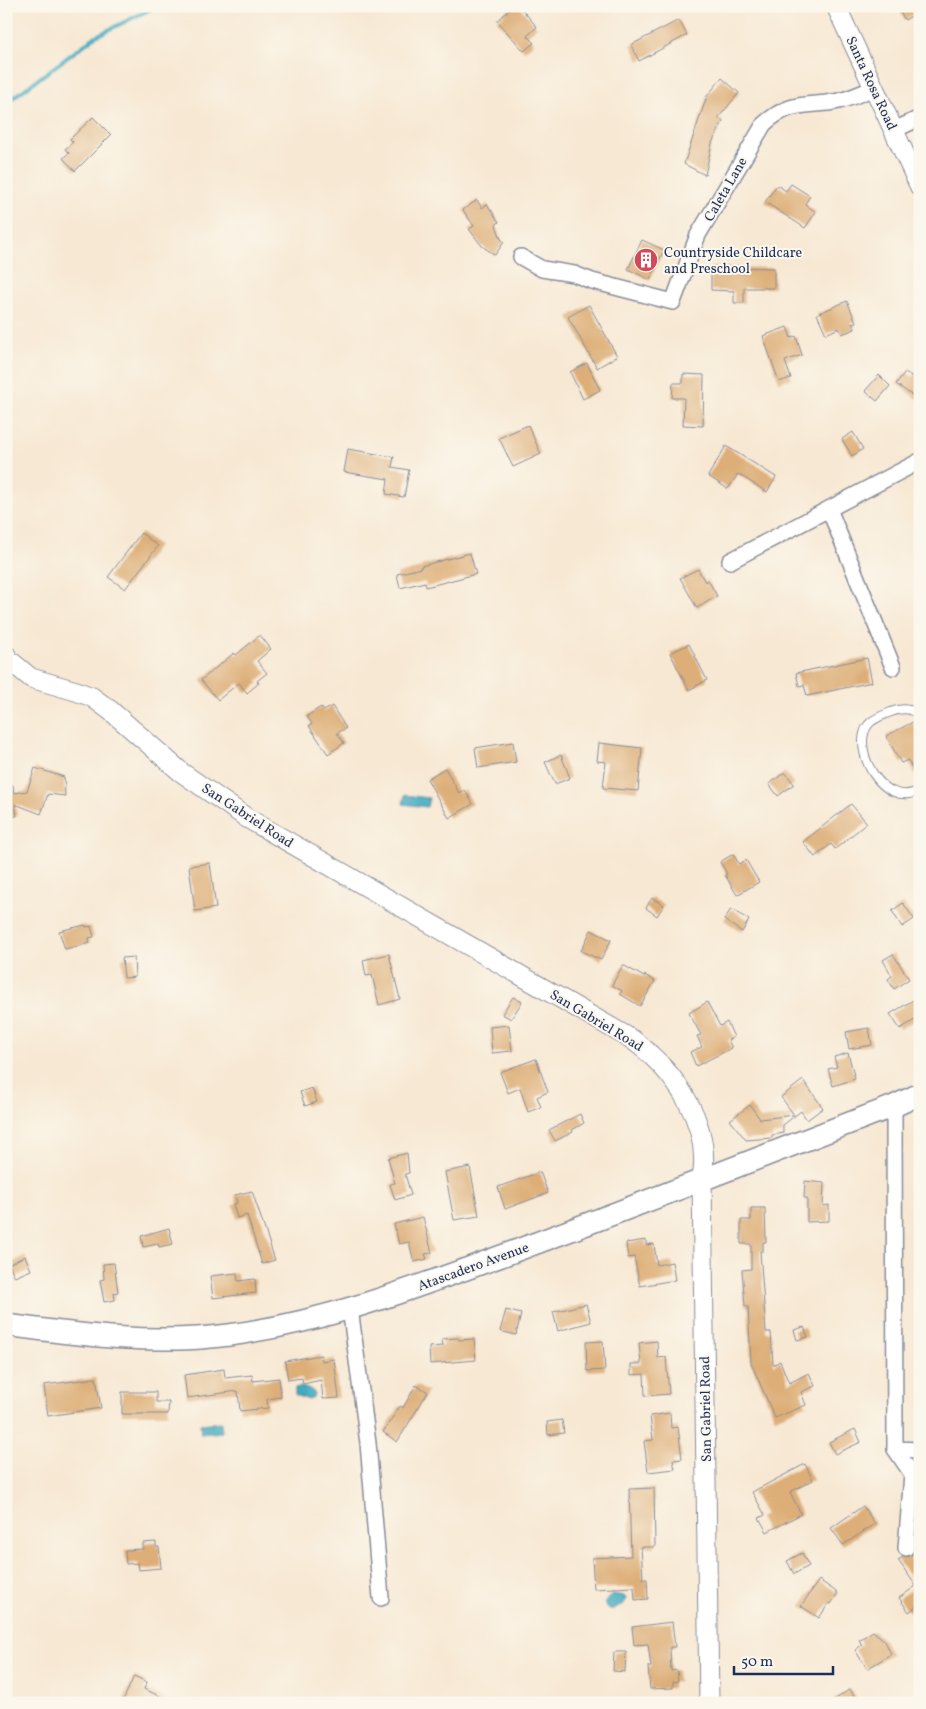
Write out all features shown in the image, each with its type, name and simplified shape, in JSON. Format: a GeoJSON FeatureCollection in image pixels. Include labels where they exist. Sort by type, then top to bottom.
{"type":"FeatureCollection","features":[{"type":"Feature","properties":{"kind":"main road","name":"Atascadero Avenue"},"geometry":{"type":"LineString","coordinates":[[6,1325],[128,1339],[178,1339],[228,1335],[278,1327],[350,1308],[414,1288],[894,1106],[920,1094]]}},
{"type":"Feature","properties":{"kind":"street","name":"Santa Rosa Road"},"geometry":{"type":"LineString","coordinates":[[836,6],[920,186]]}},
{"type":"Feature","properties":{"kind":"street","name":"Caleta Lane"},"geometry":{"type":"LineString","coordinates":[[521,257],[542,269],[574,274],[592,282],[674,302],[698,235],[764,124],[775,114],[799,104],[847,100],[874,88]]}},
{"type":"Feature","properties":{"kind":"street"},"geometry":{"type":"LineString","coordinates":[[894,130],[920,118]]}},
{"type":"Feature","properties":{"kind":"street"},"geometry":{"type":"LineString","coordinates":[[730,561],[920,461]]}},
{"type":"Feature","properties":{"kind":"street"},"geometry":{"type":"LineString","coordinates":[[829,509],[893,667]]}},
{"type":"Feature","properties":{"kind":"street","name":"San Gabriel Road"},"geometry":{"type":"LineString","coordinates":[[6,655],[8,659],[31,678],[92,697],[181,772],[247,818],[633,1040],[656,1059],[680,1088],[691,1108],[701,1136],[705,1162],[702,1179],[709,1703]]}},
{"type":"Feature","properties":{"kind":"street"},"geometry":{"type":"LineString","coordinates":[[894,1106],[895,1449],[912,1474],[906,1548]]}},
{"type":"Feature","properties":{"kind":"street"},"geometry":{"type":"LineString","coordinates":[[350,1308],[368,1443],[380,1598]]}},
{"type":"Feature","properties":{"kind":"street"},"geometry":{"type":"LineString","coordinates":[[895,1449],[920,1450]]}},
{"type":"Feature","properties":{"kind":"lane"},"geometry":{"type":"LineString","coordinates":[[920,716],[918,713],[907,709],[896,710],[875,719],[868,725],[863,736],[863,745],[868,766],[881,784],[901,795],[912,795],[920,790]]}},
{"type":"Feature","properties":{"kind":"water"},"geometry":{"type":"Polygon","coordinates":[[[405,795],[429,798],[427,807],[403,804],[405,795]]]}},
{"type":"Feature","properties":{"kind":"water"},"geometry":{"type":"Polygon","coordinates":[[[295,1388],[311,1389],[314,1393],[313,1397],[309,1400],[295,1395],[295,1388]]]}},
{"type":"Feature","properties":{"kind":"water"},"geometry":{"type":"Polygon","coordinates":[[[221,1422],[222,1432],[201,1434],[200,1424],[221,1422]]]}},
{"type":"Feature","properties":{"kind":"water"},"geometry":{"type":"Polygon","coordinates":[[[612,1594],[626,1598],[624,1604],[611,1610],[606,1608],[605,1602],[612,1594]]]}},
{"type":"Feature","properties":{"kind":"building"},"geometry":{"type":"Polygon","coordinates":[[[513,6],[519,6],[537,27],[527,36],[534,43],[524,51],[497,21],[513,6]]]}},
{"type":"Feature","properties":{"kind":"building"},"geometry":{"type":"Polygon","coordinates":[[[896,6],[920,6],[920,11],[905,20],[896,6]]]}},
{"type":"Feature","properties":{"kind":"building"},"geometry":{"type":"Polygon","coordinates":[[[679,20],[687,35],[639,61],[631,45],[679,20]]]}},
{"type":"Feature","properties":{"kind":"building"},"geometry":{"type":"Polygon","coordinates":[[[722,78],[739,93],[718,118],[723,121],[712,143],[705,175],[684,164],[707,96],[722,78]]]}},
{"type":"Feature","properties":{"kind":"building"},"geometry":{"type":"Polygon","coordinates":[[[93,117],[111,135],[75,171],[63,158],[69,153],[65,149],[73,142],[70,139],[93,117]]]}},
{"type":"Feature","properties":{"kind":"building"},"geometry":{"type":"Polygon","coordinates":[[[791,184],[810,196],[805,204],[816,212],[805,228],[765,202],[777,185],[786,191],[791,184]]]}},
{"type":"Feature","properties":{"kind":"building"},"geometry":{"type":"Polygon","coordinates":[[[477,200],[482,208],[487,204],[499,222],[496,225],[504,242],[495,255],[482,246],[469,229],[474,226],[463,210],[477,200]]]}},
{"type":"Feature","properties":{"kind":"building","name":"Countryside Childcare and Preschool"},"geometry":{"type":"Polygon","coordinates":[[[642,240],[664,250],[650,280],[628,269],[642,240]]]}},
{"type":"Feature","properties":{"kind":"building"},"geometry":{"type":"Polygon","coordinates":[[[711,267],[774,268],[774,288],[744,288],[744,303],[734,303],[734,291],[711,290],[711,267]]]}},
{"type":"Feature","properties":{"kind":"building"},"geometry":{"type":"Polygon","coordinates":[[[847,301],[856,322],[852,323],[855,329],[842,334],[839,328],[826,334],[817,314],[847,301]]]}},
{"type":"Feature","properties":{"kind":"building"},"geometry":{"type":"Polygon","coordinates":[[[589,305],[617,356],[597,368],[568,317],[589,305]]]}},
{"type":"Feature","properties":{"kind":"building"},"geometry":{"type":"Polygon","coordinates":[[[787,327],[791,338],[796,336],[802,355],[785,361],[791,378],[779,382],[763,336],[787,327]]]}},
{"type":"Feature","properties":{"kind":"building"},"geometry":{"type":"Polygon","coordinates":[[[587,363],[600,390],[583,399],[570,372],[587,363]]]}},
{"type":"Feature","properties":{"kind":"building"},"geometry":{"type":"Polygon","coordinates":[[[920,367],[920,401],[896,384],[905,372],[913,377],[920,367]]]}},
{"type":"Feature","properties":{"kind":"building"},"geometry":{"type":"Polygon","coordinates":[[[683,374],[704,375],[703,426],[683,425],[684,398],[672,398],[673,383],[683,383],[683,374]]]}},
{"type":"Feature","properties":{"kind":"building"},"geometry":{"type":"Polygon","coordinates":[[[879,375],[890,386],[877,401],[865,391],[879,375]]]}},
{"type":"Feature","properties":{"kind":"building"},"geometry":{"type":"Polygon","coordinates":[[[528,425],[541,454],[513,467],[499,438],[528,425]]]}},
{"type":"Feature","properties":{"kind":"building"},"geometry":{"type":"Polygon","coordinates":[[[853,432],[863,449],[852,456],[842,439],[853,432]]]}},
{"type":"Feature","properties":{"kind":"building"},"geometry":{"type":"Polygon","coordinates":[[[726,446],[776,477],[767,492],[738,474],[728,489],[708,476],[726,446]]]}},
{"type":"Feature","properties":{"kind":"building"},"geometry":{"type":"Polygon","coordinates":[[[348,449],[394,457],[392,467],[409,470],[404,497],[386,494],[388,479],[344,472],[348,449]]]}},
{"type":"Feature","properties":{"kind":"building"},"geometry":{"type":"Polygon","coordinates":[[[141,533],[158,546],[125,589],[108,577],[141,533]]]}},
{"type":"Feature","properties":{"kind":"building"},"geometry":{"type":"Polygon","coordinates":[[[470,553],[476,574],[426,587],[425,582],[400,588],[397,574],[470,553]]]}},
{"type":"Feature","properties":{"kind":"building"},"geometry":{"type":"Polygon","coordinates":[[[698,569],[705,582],[708,580],[717,596],[697,608],[680,578],[698,569]]]}},
{"type":"Feature","properties":{"kind":"building"},"geometry":{"type":"Polygon","coordinates":[[[260,635],[271,649],[257,661],[267,673],[247,693],[239,683],[218,700],[201,680],[260,635]]]}},
{"type":"Feature","properties":{"kind":"building"},"geometry":{"type":"Polygon","coordinates":[[[689,644],[707,680],[689,690],[670,653],[689,644]]]}},
{"type":"Feature","properties":{"kind":"building"},"geometry":{"type":"Polygon","coordinates":[[[867,658],[872,682],[807,696],[804,685],[799,686],[796,673],[867,658]]]}},
{"type":"Feature","properties":{"kind":"building"},"geometry":{"type":"Polygon","coordinates":[[[332,706],[346,728],[337,733],[344,743],[328,754],[309,726],[312,724],[307,716],[321,707],[324,711],[332,706]]]}},
{"type":"Feature","properties":{"kind":"building"},"geometry":{"type":"Polygon","coordinates":[[[913,722],[920,735],[920,783],[908,760],[901,763],[886,736],[913,722]]]}},
{"type":"Feature","properties":{"kind":"building"},"geometry":{"type":"Polygon","coordinates":[[[513,742],[516,762],[478,768],[475,748],[513,742]]]}},
{"type":"Feature","properties":{"kind":"building"},"geometry":{"type":"Polygon","coordinates":[[[599,743],[642,748],[638,791],[603,788],[606,762],[597,761],[599,743]]]}},
{"type":"Feature","properties":{"kind":"building"},"geometry":{"type":"Polygon","coordinates":[[[561,755],[570,778],[555,784],[545,762],[561,755]]]}},
{"type":"Feature","properties":{"kind":"building"},"geometry":{"type":"Polygon","coordinates":[[[35,768],[64,777],[65,796],[48,794],[41,814],[15,804],[17,816],[6,817],[6,786],[13,785],[14,793],[27,791],[35,768]]]}},
{"type":"Feature","properties":{"kind":"building"},"geometry":{"type":"Polygon","coordinates":[[[445,768],[459,793],[465,790],[473,804],[449,818],[427,779],[445,768]]]}},
{"type":"Feature","properties":{"kind":"building"},"geometry":{"type":"Polygon","coordinates":[[[785,772],[794,784],[778,796],[769,784],[785,772]]]}},
{"type":"Feature","properties":{"kind":"building"},"geometry":{"type":"Polygon","coordinates":[[[851,804],[867,823],[835,849],[831,844],[815,857],[803,842],[851,804]]]}},
{"type":"Feature","properties":{"kind":"building"},"geometry":{"type":"Polygon","coordinates":[[[733,854],[739,864],[746,860],[759,882],[737,895],[725,875],[727,874],[720,862],[733,854]]]}},
{"type":"Feature","properties":{"kind":"building"},"geometry":{"type":"Polygon","coordinates":[[[210,863],[216,908],[195,911],[189,866],[210,863]]]}},
{"type":"Feature","properties":{"kind":"building"},"geometry":{"type":"Polygon","coordinates":[[[652,898],[664,905],[657,916],[646,908],[652,898]]]}},
{"type":"Feature","properties":{"kind":"building"},"geometry":{"type":"Polygon","coordinates":[[[903,903],[914,919],[902,927],[892,911],[903,903]]]}},
{"type":"Feature","properties":{"kind":"building"},"geometry":{"type":"Polygon","coordinates":[[[731,909],[749,920],[742,932],[724,920],[731,909]]]}},
{"type":"Feature","properties":{"kind":"building"},"geometry":{"type":"Polygon","coordinates":[[[85,925],[86,927],[91,926],[94,937],[89,938],[90,943],[65,949],[59,931],[85,925]]]}},
{"type":"Feature","properties":{"kind":"building"},"geometry":{"type":"Polygon","coordinates":[[[591,930],[611,940],[601,960],[581,951],[591,930]]]}},
{"type":"Feature","properties":{"kind":"building"},"geometry":{"type":"Polygon","coordinates":[[[389,954],[400,999],[379,1005],[372,975],[366,976],[363,960],[389,954]]]}},
{"type":"Feature","properties":{"kind":"building"},"geometry":{"type":"Polygon","coordinates":[[[893,954],[909,979],[894,989],[888,979],[892,976],[883,960],[893,954]]]}},
{"type":"Feature","properties":{"kind":"building"},"geometry":{"type":"Polygon","coordinates":[[[134,957],[135,977],[124,978],[122,958],[134,957]]]}},
{"type":"Feature","properties":{"kind":"building"},"geometry":{"type":"Polygon","coordinates":[[[623,965],[655,981],[640,1006],[620,994],[622,991],[612,985],[623,965]]]}},
{"type":"Feature","properties":{"kind":"building"},"geometry":{"type":"Polygon","coordinates":[[[920,996],[920,1017],[900,1029],[890,1014],[920,996]]]}},
{"type":"Feature","properties":{"kind":"building"},"geometry":{"type":"Polygon","coordinates":[[[513,997],[522,1002],[511,1019],[502,1014],[513,997]]]}},
{"type":"Feature","properties":{"kind":"building"},"geometry":{"type":"Polygon","coordinates":[[[707,1002],[720,1026],[727,1022],[734,1037],[728,1040],[732,1048],[696,1066],[690,1052],[702,1047],[697,1036],[701,1035],[689,1013],[707,1002]]]}},
{"type":"Feature","properties":{"kind":"building"},"geometry":{"type":"Polygon","coordinates":[[[509,1025],[512,1051],[492,1053],[490,1027],[509,1025]]]}},
{"type":"Feature","properties":{"kind":"building"},"geometry":{"type":"Polygon","coordinates":[[[869,1028],[872,1045],[849,1049],[846,1032],[869,1028]]]}},
{"type":"Feature","properties":{"kind":"building"},"geometry":{"type":"Polygon","coordinates":[[[848,1053],[855,1079],[833,1086],[828,1069],[837,1067],[834,1057],[848,1053]]]}},
{"type":"Feature","properties":{"kind":"building"},"geometry":{"type":"Polygon","coordinates":[[[536,1059],[548,1092],[537,1097],[541,1107],[528,1112],[520,1088],[508,1093],[500,1072],[536,1059]]]}},
{"type":"Feature","properties":{"kind":"building"},"geometry":{"type":"Polygon","coordinates":[[[803,1080],[823,1108],[807,1120],[801,1111],[783,1125],[783,1133],[772,1135],[772,1138],[746,1140],[730,1120],[750,1105],[760,1119],[794,1115],[781,1097],[803,1080]]]}},
{"type":"Feature","properties":{"kind":"building"},"geometry":{"type":"Polygon","coordinates":[[[312,1088],[317,1102],[305,1106],[300,1092],[312,1088]]]}},
{"type":"Feature","properties":{"kind":"building"},"geometry":{"type":"Polygon","coordinates":[[[580,1114],[584,1123],[572,1130],[573,1132],[555,1141],[549,1130],[580,1114]]]}},
{"type":"Feature","properties":{"kind":"building"},"geometry":{"type":"Polygon","coordinates":[[[407,1153],[409,1173],[405,1174],[411,1195],[395,1200],[390,1184],[395,1183],[388,1158],[407,1153]]]}},
{"type":"Feature","properties":{"kind":"building"},"geometry":{"type":"Polygon","coordinates":[[[470,1167],[479,1216],[454,1220],[445,1172],[470,1167]]]}},
{"type":"Feature","properties":{"kind":"building"},"geometry":{"type":"Polygon","coordinates":[[[540,1172],[548,1193],[505,1209],[498,1187],[540,1172]]]}},
{"type":"Feature","properties":{"kind":"building"},"geometry":{"type":"Polygon","coordinates":[[[805,1181],[824,1183],[823,1206],[829,1205],[829,1221],[807,1222],[807,1198],[804,1198],[805,1181]]]}},
{"type":"Feature","properties":{"kind":"building"},"geometry":{"type":"Polygon","coordinates":[[[252,1191],[275,1260],[262,1264],[247,1215],[237,1218],[233,1204],[237,1203],[235,1195],[252,1191]]]}},
{"type":"Feature","properties":{"kind":"building"},"geometry":{"type":"Polygon","coordinates":[[[751,1208],[765,1208],[766,1242],[763,1242],[763,1251],[760,1251],[766,1332],[771,1332],[773,1365],[780,1361],[789,1383],[809,1373],[815,1386],[801,1392],[806,1405],[775,1418],[751,1363],[748,1306],[745,1306],[742,1270],[751,1269],[751,1244],[741,1244],[741,1220],[751,1220],[751,1208]]]}},
{"type":"Feature","properties":{"kind":"building"},"geometry":{"type":"Polygon","coordinates":[[[423,1217],[432,1253],[425,1254],[427,1259],[414,1262],[409,1242],[399,1244],[394,1224],[423,1217]]]}},
{"type":"Feature","properties":{"kind":"building"},"geometry":{"type":"Polygon","coordinates":[[[169,1228],[173,1244],[159,1247],[158,1244],[143,1247],[141,1236],[169,1228]]]}},
{"type":"Feature","properties":{"kind":"building"},"geometry":{"type":"Polygon","coordinates":[[[646,1240],[646,1245],[654,1244],[657,1265],[672,1262],[675,1280],[640,1286],[634,1257],[628,1258],[626,1243],[646,1240]]]}},
{"type":"Feature","properties":{"kind":"building"},"geometry":{"type":"Polygon","coordinates":[[[25,1256],[31,1270],[15,1277],[9,1264],[25,1256]]]}},
{"type":"Feature","properties":{"kind":"building"},"geometry":{"type":"Polygon","coordinates":[[[114,1263],[118,1292],[114,1293],[115,1300],[104,1302],[100,1280],[104,1279],[103,1264],[114,1263]]]}},
{"type":"Feature","properties":{"kind":"building"},"geometry":{"type":"Polygon","coordinates":[[[237,1273],[238,1281],[255,1279],[256,1293],[213,1298],[210,1276],[237,1273]]]}},
{"type":"Feature","properties":{"kind":"building"},"geometry":{"type":"Polygon","coordinates":[[[586,1304],[591,1322],[558,1331],[553,1312],[586,1304]]]}},
{"type":"Feature","properties":{"kind":"building"},"geometry":{"type":"Polygon","coordinates":[[[506,1310],[521,1314],[516,1335],[500,1331],[506,1310]]]}},
{"type":"Feature","properties":{"kind":"building"},"geometry":{"type":"Polygon","coordinates":[[[804,1327],[808,1337],[797,1340],[794,1330],[804,1327]]]}},
{"type":"Feature","properties":{"kind":"building"},"geometry":{"type":"Polygon","coordinates":[[[458,1338],[459,1340],[474,1339],[476,1360],[430,1364],[429,1347],[443,1346],[442,1339],[458,1338]]]}},
{"type":"Feature","properties":{"kind":"building"},"geometry":{"type":"Polygon","coordinates":[[[603,1341],[605,1370],[587,1371],[586,1342],[603,1341]]]}},
{"type":"Feature","properties":{"kind":"building"},"geometry":{"type":"Polygon","coordinates":[[[657,1341],[658,1358],[666,1357],[669,1394],[645,1396],[644,1374],[631,1375],[631,1364],[641,1364],[639,1343],[657,1341]]]}},
{"type":"Feature","properties":{"kind":"building"},"geometry":{"type":"Polygon","coordinates":[[[321,1355],[322,1361],[334,1359],[339,1398],[323,1399],[321,1380],[303,1384],[302,1378],[288,1380],[285,1361],[321,1355]]]}},
{"type":"Feature","properties":{"kind":"building"},"geometry":{"type":"Polygon","coordinates":[[[224,1369],[225,1378],[252,1375],[253,1381],[279,1378],[281,1397],[267,1399],[268,1408],[240,1411],[238,1391],[187,1398],[184,1375],[224,1369]]]}},
{"type":"Feature","properties":{"kind":"building"},"geometry":{"type":"Polygon","coordinates":[[[96,1378],[101,1408],[48,1416],[44,1385],[96,1378]]]}},
{"type":"Feature","properties":{"kind":"building"},"geometry":{"type":"Polygon","coordinates":[[[416,1385],[428,1392],[397,1442],[383,1432],[400,1406],[403,1408],[416,1385]]]}},
{"type":"Feature","properties":{"kind":"building"},"geometry":{"type":"Polygon","coordinates":[[[122,1392],[156,1392],[156,1402],[169,1402],[168,1414],[122,1414],[122,1392]]]}},
{"type":"Feature","properties":{"kind":"building"},"geometry":{"type":"Polygon","coordinates":[[[670,1413],[671,1428],[678,1427],[682,1459],[673,1460],[675,1469],[648,1472],[644,1441],[653,1440],[650,1416],[670,1413]]]}},
{"type":"Feature","properties":{"kind":"building"},"geometry":{"type":"Polygon","coordinates":[[[562,1420],[564,1433],[548,1435],[547,1422],[562,1420]]]}},
{"type":"Feature","properties":{"kind":"building"},"geometry":{"type":"Polygon","coordinates":[[[855,1429],[861,1442],[835,1454],[829,1442],[855,1429]]]}},
{"type":"Feature","properties":{"kind":"building"},"geometry":{"type":"Polygon","coordinates":[[[805,1464],[813,1480],[790,1492],[801,1514],[767,1532],[759,1518],[765,1515],[752,1492],[805,1464]]]}},
{"type":"Feature","properties":{"kind":"building"},"geometry":{"type":"Polygon","coordinates":[[[654,1488],[655,1547],[641,1547],[643,1579],[647,1579],[648,1599],[635,1600],[634,1587],[594,1589],[592,1558],[631,1556],[629,1489],[654,1488]]]}},
{"type":"Feature","properties":{"kind":"building"},"geometry":{"type":"Polygon","coordinates":[[[863,1506],[875,1524],[843,1545],[831,1528],[863,1506]]]}},
{"type":"Feature","properties":{"kind":"building"},"geometry":{"type":"Polygon","coordinates":[[[156,1542],[156,1547],[159,1547],[161,1568],[139,1570],[138,1563],[126,1564],[125,1550],[143,1549],[143,1543],[156,1542]]]}},
{"type":"Feature","properties":{"kind":"building"},"geometry":{"type":"Polygon","coordinates":[[[920,1545],[920,1604],[909,1612],[899,1598],[916,1586],[898,1560],[910,1556],[914,1553],[915,1548],[920,1545]]]}},
{"type":"Feature","properties":{"kind":"building"},"geometry":{"type":"Polygon","coordinates":[[[802,1553],[809,1566],[794,1574],[787,1561],[802,1553]]]}},
{"type":"Feature","properties":{"kind":"building"},"geometry":{"type":"Polygon","coordinates":[[[819,1580],[838,1593],[819,1618],[801,1606],[819,1580]]]}},
{"type":"Feature","properties":{"kind":"building"},"geometry":{"type":"Polygon","coordinates":[[[672,1622],[675,1647],[670,1647],[671,1671],[677,1670],[678,1681],[673,1682],[673,1688],[650,1689],[648,1667],[651,1667],[648,1644],[634,1645],[632,1627],[672,1622]]]}},
{"type":"Feature","properties":{"kind":"building"},"geometry":{"type":"Polygon","coordinates":[[[873,1631],[885,1641],[891,1654],[867,1669],[855,1650],[862,1645],[859,1640],[873,1631]]]}},
{"type":"Feature","properties":{"kind":"building"},"geometry":{"type":"Polygon","coordinates":[[[614,1652],[626,1652],[625,1672],[613,1671],[614,1652]]]}},
{"type":"Feature","properties":{"kind":"building"},"geometry":{"type":"Polygon","coordinates":[[[134,1676],[147,1682],[144,1689],[175,1703],[122,1703],[134,1676]]]}},
{"type":"Feature","properties":{"kind":"building"},"geometry":{"type":"Polygon","coordinates":[[[850,1689],[859,1703],[830,1703],[850,1689]]]}},
{"type":"Feature","properties":{"kind":"waterway"},"geometry":{"type":"LineString","coordinates":[[6,103],[96,36],[157,6]]}},
{"type":"Feature","properties":{"kind":"place","name":"Countryside Childcare and Preschool"},"geometry":{"type":"Point","coordinates":[646,260]}}]}
